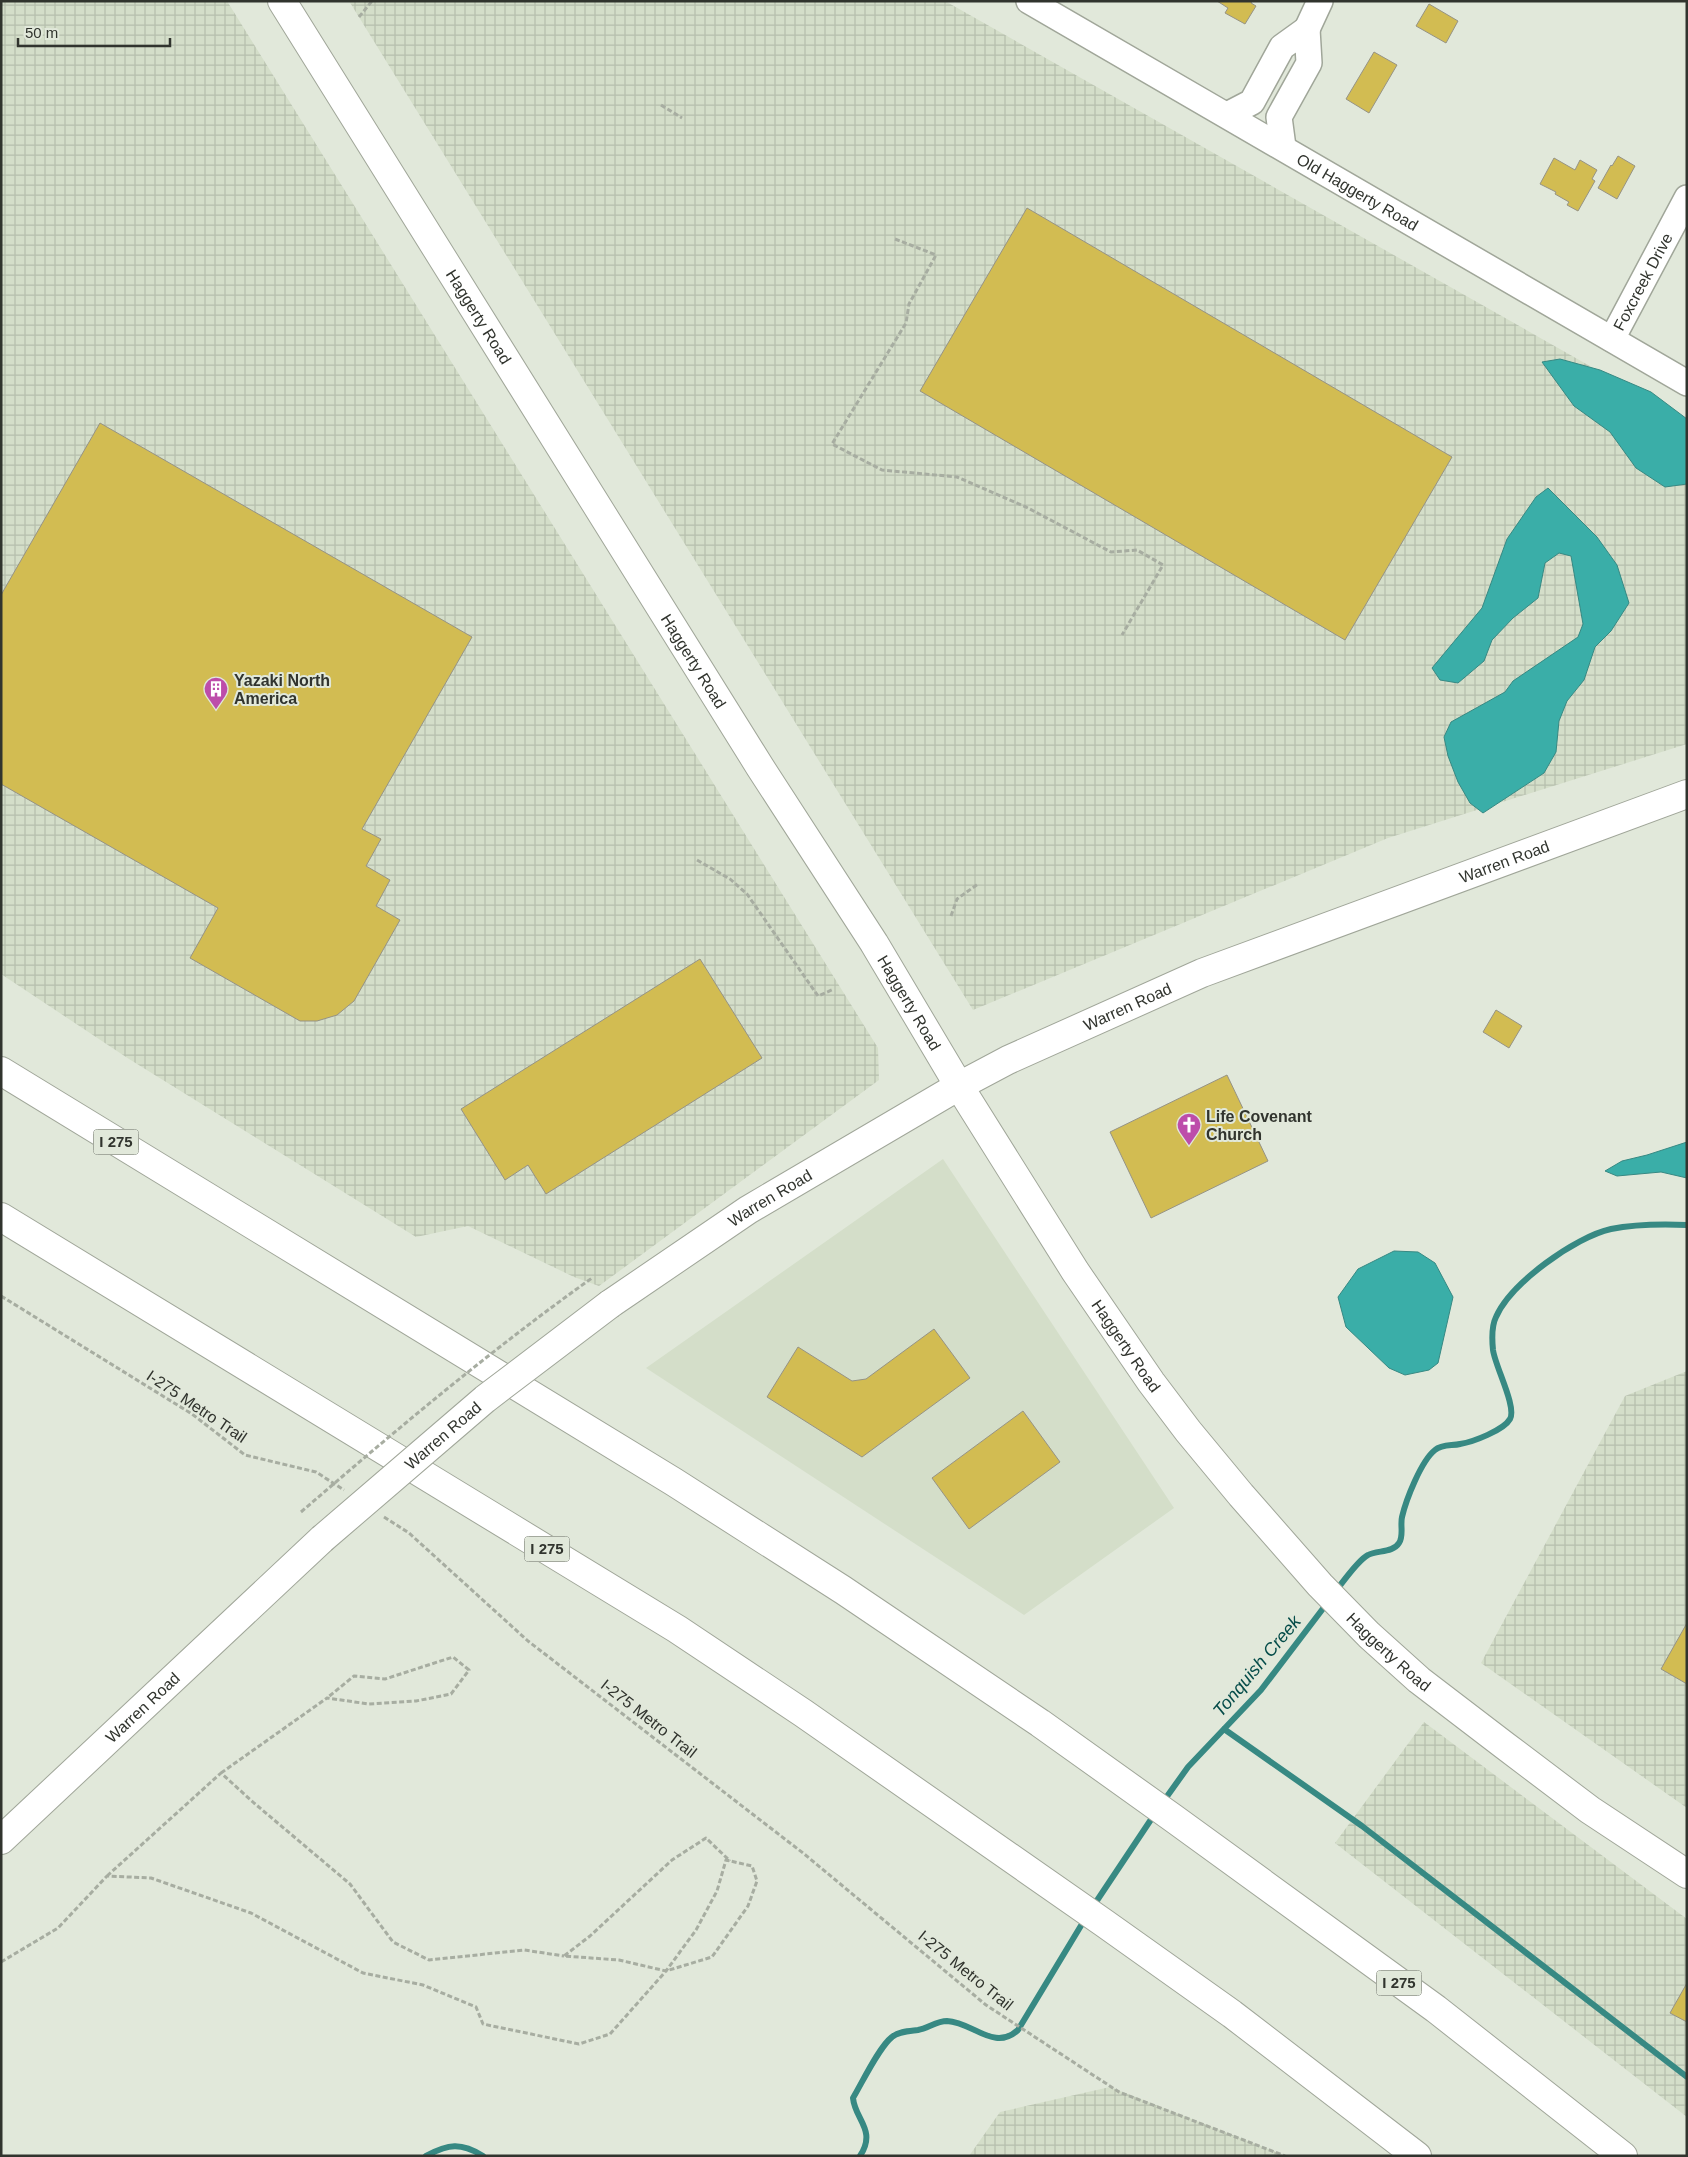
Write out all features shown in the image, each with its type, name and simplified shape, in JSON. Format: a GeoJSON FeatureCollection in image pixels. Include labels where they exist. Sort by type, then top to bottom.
{"type":"FeatureCollection","features":[{"type":"Feature","properties":{"kind":"main road","name":"Haggerty Road"},"geometry":{"type":"LineString","coordinates":[[282,1],[755,758],[874,943],[959,1086],[1075,1271],[1151,1382],[1188,1432],[1320,1585],[1419,1680],[1590,1810],[1687,1874]]}},
{"type":"Feature","properties":{"kind":"main road","name":"Warren Road"},"geometry":{"type":"LineString","coordinates":[[1,1840],[322,1539],[485,1399],[610,1304],[748,1210],[959,1086],[1008,1060],[1172,985],[1687,794]]}},
{"type":"Feature","properties":{"kind":"main road","name":"I 275"},"geometry":{"type":"LineString","coordinates":[[1,1071],[674,1482],[843,1590],[1032,1718],[1148,1800],[1436,2010],[1623,2156]]}},
{"type":"Feature","properties":{"kind":"main road","name":"I 275"},"geometry":{"type":"LineString","coordinates":[[1,1217],[677,1629],[803,1713],[1232,2014],[1416,2156]]}},
{"type":"Feature","properties":{"kind":"street","name":"Old Haggerty Road"},"geometry":{"type":"LineString","coordinates":[[1029,1],[1687,383]]}},
{"type":"Feature","properties":{"kind":"street"},"geometry":{"type":"LineString","coordinates":[[1283,147],[1279,117],[1309,63],[1308,29],[1320,1]]}},
{"type":"Feature","properties":{"kind":"street"},"geometry":{"type":"LineString","coordinates":[[1227,115],[1252,102],[1282,47],[1308,29]]}},
{"type":"Feature","properties":{"kind":"street","name":"Foxcreek Drive"},"geometry":{"type":"LineString","coordinates":[[1612,339],[1687,198]]}},
{"type":"Feature","properties":{"kind":"path"},"geometry":{"type":"LineString","coordinates":[[359,17],[372,1]]}},
{"type":"Feature","properties":{"kind":"path"},"geometry":{"type":"LineString","coordinates":[[660,105],[682,118]]}},
{"type":"Feature","properties":{"kind":"path"},"geometry":{"type":"LineString","coordinates":[[895,239],[936,255],[910,304],[906,323],[832,444],[882,470],[957,476],[1026,507],[1111,552],[1137,550],[1162,565],[1122,636]]}},
{"type":"Feature","properties":{"kind":"path"},"geometry":{"type":"LineString","coordinates":[[697,860],[730,879],[747,894],[818,996],[834,989]]}},
{"type":"Feature","properties":{"kind":"path"},"geometry":{"type":"LineString","coordinates":[[951,916],[957,899],[978,884]]}},
{"type":"Feature","properties":{"kind":"path"},"geometry":{"type":"LineString","coordinates":[[301,1512],[399,1427],[535,1319],[592,1278]]}},
{"type":"Feature","properties":{"kind":"path","name":"I-275 Metro Trail"},"geometry":{"type":"LineString","coordinates":[[1,1296],[192,1414],[245,1454],[316,1472],[347,1492]]}},
{"type":"Feature","properties":{"kind":"path","name":"I-275 Metro Trail"},"geometry":{"type":"LineString","coordinates":[[378,1513],[409,1533],[528,1641],[803,1853],[986,2005],[1119,2092],[1285,2156]]}},
{"type":"Feature","properties":{"kind":"path"},"geometry":{"type":"LineString","coordinates":[[1,1962],[58,1928],[107,1876],[221,1773],[327,1698],[354,1676],[385,1679],[453,1656],[469,1670],[451,1694],[416,1701],[369,1704],[327,1698]]}},
{"type":"Feature","properties":{"kind":"path"},"geometry":{"type":"LineString","coordinates":[[107,1876],[152,1878],[251,1914],[363,1973],[423,1985],[476,2007],[483,2024],[579,2044],[610,2034],[666,1971],[696,1930],[717,1891],[726,1860],[752,1866],[757,1881],[748,1906],[712,1957],[666,1971],[619,1960],[564,1956],[524,1950],[429,1960],[393,1942],[350,1884],[221,1773]]}},
{"type":"Feature","properties":{"kind":"path"},"geometry":{"type":"LineString","coordinates":[[564,1956],[590,1936],[672,1860],[706,1838],[730,1861]]}},
{"type":"Feature","properties":{"kind":"shaded area"},"geometry":{"type":"Polygon","coordinates":[[[1,1],[227,1],[878,1048],[879,1080],[599,1286],[574,1277],[468,1226],[416,1237],[129,1059],[1,974],[1,1]]]}},
{"type":"Feature","properties":{"kind":"shaded area"},"geometry":{"type":"Polygon","coordinates":[[[349,1],[945,1],[1687,421],[1687,744],[1388,838],[973,1010],[349,1]]]}},
{"type":"Feature","properties":{"kind":"shaded area"},"geometry":{"type":"Polygon","coordinates":[[[943,1159],[1174,1508],[1024,1615],[646,1368],[943,1159]]]}},
{"type":"Feature","properties":{"kind":"shaded area"},"geometry":{"type":"Polygon","coordinates":[[[1687,1371],[1687,1808],[1481,1663],[1625,1396],[1687,1371]]]}},
{"type":"Feature","properties":{"kind":"shaded area"},"geometry":{"type":"Polygon","coordinates":[[[1424,1722],[1687,1919],[1687,2117],[1335,1843],[1424,1722]]]}},
{"type":"Feature","properties":{"kind":"shaded area"},"geometry":{"type":"Polygon","coordinates":[[[1110,2087],[1286,2156],[969,2156],[1000,2112],[1110,2087]]]}},
{"type":"Feature","properties":{"kind":"water"},"geometry":{"type":"Polygon","coordinates":[[[1560,359],[1600,370],[1651,392],[1687,419],[1687,484],[1665,487],[1636,468],[1610,432],[1574,406],[1542,362],[1560,359]]]}},
{"type":"Feature","properties":{"kind":"water"},"geometry":{"type":"Polygon","coordinates":[[[1548,488],[1597,537],[1617,565],[1629,603],[1611,631],[1595,647],[1584,680],[1567,701],[1559,721],[1556,752],[1544,773],[1483,813],[1470,803],[1458,782],[1448,756],[1444,737],[1451,722],[1505,692],[1513,681],[1578,637],[1583,624],[1571,556],[1559,553],[1545,563],[1538,598],[1513,618],[1492,640],[1484,661],[1458,683],[1440,680],[1432,668],[1482,608],[1507,539],[1536,497],[1548,488]]]}},
{"type":"Feature","properties":{"kind":"water"},"geometry":{"type":"Polygon","coordinates":[[[1687,1142],[1687,1178],[1661,1172],[1617,1176],[1605,1171],[1622,1161],[1687,1142]]]}},
{"type":"Feature","properties":{"kind":"water"},"geometry":{"type":"Polygon","coordinates":[[[1394,1251],[1418,1252],[1435,1263],[1453,1297],[1438,1363],[1429,1370],[1405,1375],[1389,1368],[1346,1327],[1338,1297],[1358,1269],[1394,1251]]]}},
{"type":"Feature","properties":{"kind":"building"},"geometry":{"type":"Polygon","coordinates":[[[1217,1],[1252,1],[1251,3],[1256,6],[1245,24],[1225,13],[1228,8],[1217,1]]]}},
{"type":"Feature","properties":{"kind":"building"},"geometry":{"type":"Polygon","coordinates":[[[1429,4],[1458,21],[1446,43],[1416,26],[1429,4]]]}},
{"type":"Feature","properties":{"kind":"building"},"geometry":{"type":"Polygon","coordinates":[[[1374,52],[1397,65],[1369,113],[1346,99],[1374,52]]]}},
{"type":"Feature","properties":{"kind":"building"},"geometry":{"type":"Polygon","coordinates":[[[1618,156],[1635,166],[1617,199],[1598,188],[1618,156]]]}},
{"type":"Feature","properties":{"kind":"building"},"geometry":{"type":"Polygon","coordinates":[[[1554,158],[1575,170],[1580,160],[1597,170],[1592,179],[1595,181],[1578,211],[1567,205],[1569,202],[1555,194],[1556,192],[1540,184],[1554,158]]]}},
{"type":"Feature","properties":{"kind":"building"},"geometry":{"type":"Polygon","coordinates":[[[1027,208],[1452,457],[1345,640],[920,391],[1027,208]]]}},
{"type":"Feature","properties":{"kind":"building","name":"Yazaki North America"},"geometry":{"type":"Polygon","coordinates":[[[100,423],[472,637],[362,829],[381,839],[366,866],[390,880],[376,906],[400,920],[354,1001],[337,1015],[317,1021],[300,1021],[190,958],[218,908],[1,784],[1,595],[100,423]]]}},
{"type":"Feature","properties":{"kind":"building"},"geometry":{"type":"Polygon","coordinates":[[[700,959],[762,1058],[546,1194],[528,1165],[505,1180],[461,1109],[700,959]]]}},
{"type":"Feature","properties":{"kind":"building"},"geometry":{"type":"Polygon","coordinates":[[[1496,1010],[1522,1026],[1509,1048],[1483,1032],[1496,1010]]]}},
{"type":"Feature","properties":{"kind":"building","name":"Life Covenant Church"},"geometry":{"type":"Polygon","coordinates":[[[1227,1075],[1268,1161],[1151,1218],[1110,1132],[1227,1075]]]}},
{"type":"Feature","properties":{"kind":"building"},"geometry":{"type":"Polygon","coordinates":[[[934,1329],[970,1378],[862,1457],[767,1397],[798,1347],[852,1381],[866,1379],[934,1329]]]}},
{"type":"Feature","properties":{"kind":"building"},"geometry":{"type":"Polygon","coordinates":[[[1023,1411],[1060,1462],[969,1529],[932,1478],[1023,1411]]]}},
{"type":"Feature","properties":{"kind":"building"},"geometry":{"type":"Polygon","coordinates":[[[1687,1623],[1687,1684],[1661,1669],[1687,1623]]]}},
{"type":"Feature","properties":{"kind":"building"},"geometry":{"type":"Polygon","coordinates":[[[1687,1983],[1687,2022],[1670,2013],[1687,1983]]]}},
{"type":"Feature","properties":{"kind":"waterway","name":"Tonquish Creek"},"geometry":{"type":"LineString","coordinates":[[1335,1592],[1355,1566],[1364,1558],[1372,1553],[1389,1550],[1399,1543],[1402,1517],[1407,1501],[1419,1472],[1435,1450],[1480,1438],[1495,1431],[1510,1419],[1511,1405],[1493,1350],[1492,1334],[1496,1317],[1515,1290],[1529,1276],[1563,1251],[1596,1234],[1630,1226],[1687,1225]]}},
{"type":"Feature","properties":{"kind":"waterway","name":"Tonquish Creek"},"geometry":{"type":"LineString","coordinates":[[1163,1802],[1188,1767],[1261,1690],[1328,1602]]}},
{"type":"Feature","properties":{"kind":"waterway"},"geometry":{"type":"LineString","coordinates":[[1224,1729],[1362,1826],[1687,2077]]}},
{"type":"Feature","properties":{"kind":"waterway","name":"Tonquish Creek"},"geometry":{"type":"LineString","coordinates":[[1092,1908],[1156,1812]]}},
{"type":"Feature","properties":{"kind":"waterway","name":"Tonquish Creek"},"geometry":{"type":"LineString","coordinates":[[860,2156],[865,2147],[866,2132],[857,2113],[853,2098],[876,2057],[887,2042],[898,2034],[947,2021],[966,2026],[992,2037],[1009,2036],[1018,2030],[1085,1919]]}},
{"type":"Feature","properties":{"kind":"waterway","name":"Tonquish Creek"},"geometry":{"type":"LineString","coordinates":[[426,2156],[441,2149],[454,2146],[468,2148],[483,2156]]}},
{"type":"Feature","properties":{"kind":"place","name":"Yazaki North America"},"geometry":{"type":"Point","coordinates":[216,710]}},
{"type":"Feature","properties":{"kind":"place","name":"Life Covenant Church"},"geometry":{"type":"Point","coordinates":[1189,1146]}}]}
